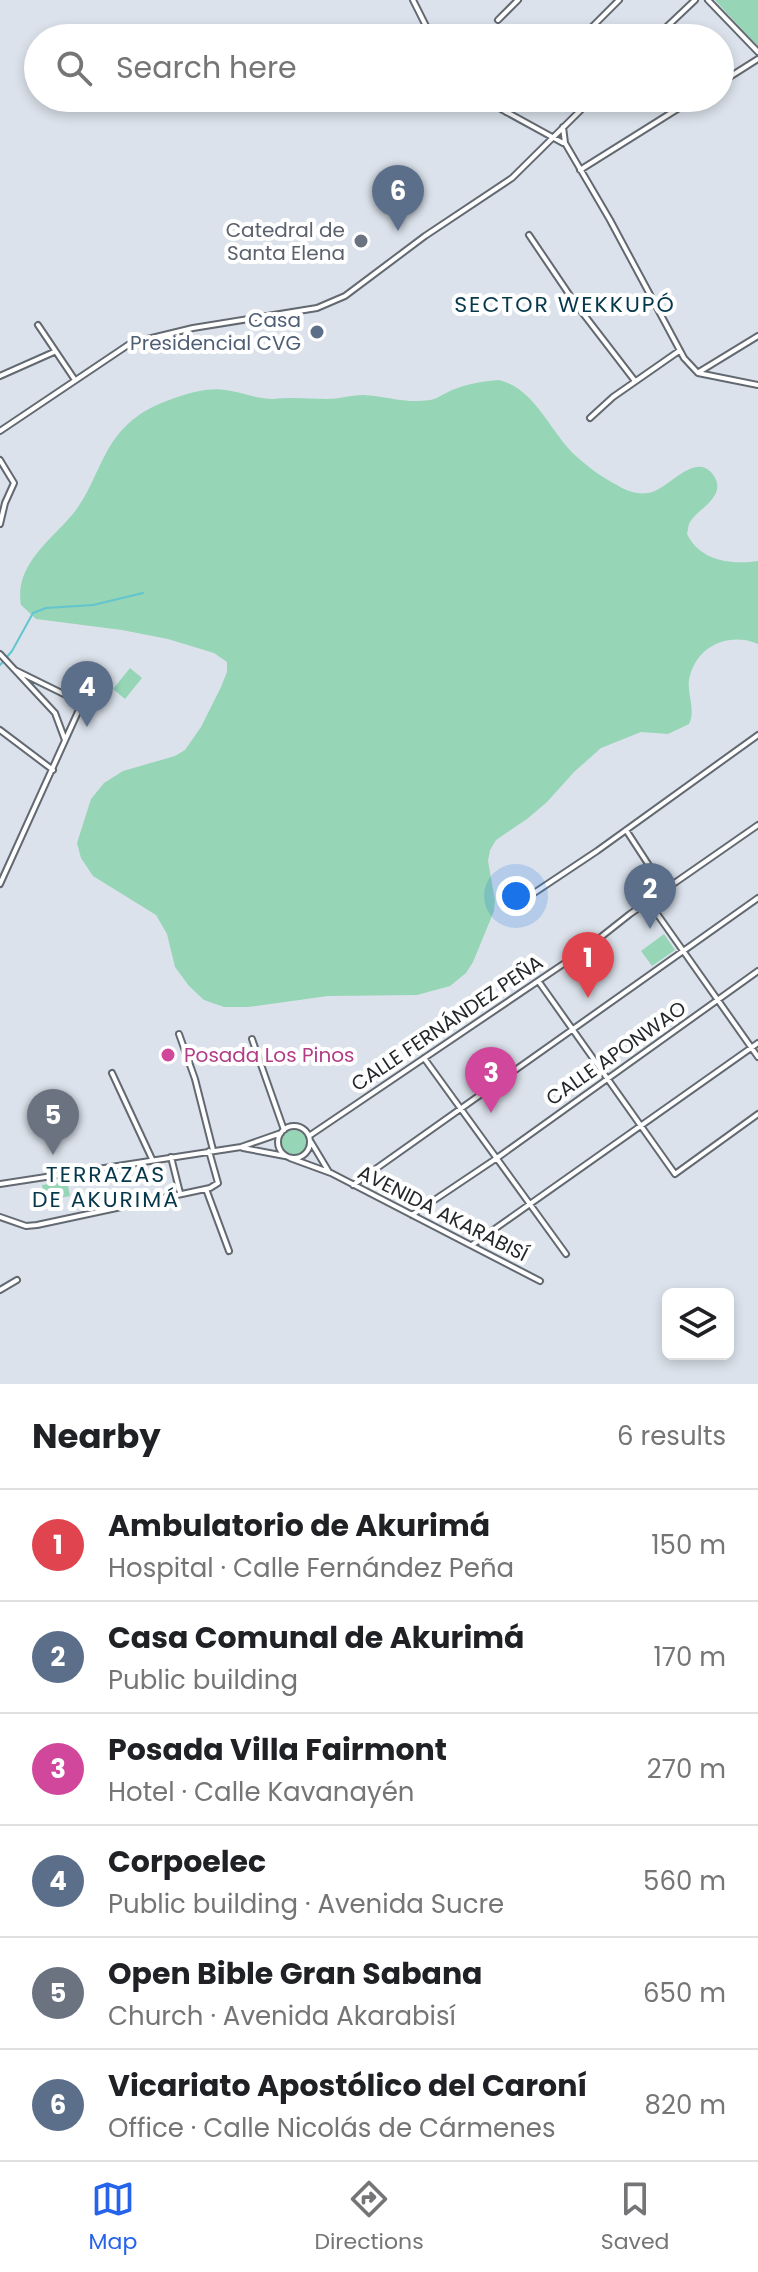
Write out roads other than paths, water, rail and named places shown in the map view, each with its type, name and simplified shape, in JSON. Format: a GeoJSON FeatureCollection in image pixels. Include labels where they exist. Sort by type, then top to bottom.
{"type":"FeatureCollection","features":[{"type":"Feature","properties":{"kind":"street"},"geometry":{"type":"LineString","coordinates":[[413,0],[425,24]]}},
{"type":"Feature","properties":{"kind":"street"},"geometry":{"type":"LineString","coordinates":[[498,20],[518,0]]}},
{"type":"Feature","properties":{"kind":"street"},"geometry":{"type":"LineString","coordinates":[[595,24],[619,0]]}},
{"type":"Feature","properties":{"kind":"street"},"geometry":{"type":"LineString","coordinates":[[670,24],[695,0]]}},
{"type":"Feature","properties":{"kind":"street"},"geometry":{"type":"LineString","coordinates":[[708,0],[731,24]]}},
{"type":"Feature","properties":{"kind":"street"},"geometry":{"type":"LineString","coordinates":[[734,27],[758,52]]}},
{"type":"Feature","properties":{"kind":"street"},"geometry":{"type":"LineString","coordinates":[[734,74],[758,59]]}},
{"type":"Feature","properties":{"kind":"street"},"geometry":{"type":"LineString","coordinates":[[506,112],[551,139],[565,143]]}},
{"type":"Feature","properties":{"kind":"street"},"geometry":{"type":"LineString","coordinates":[[0,431],[122,348],[140,340],[245,318],[317,308],[336,301],[512,178],[579,112]]}},
{"type":"Feature","properties":{"kind":"street"},"geometry":{"type":"LineString","coordinates":[[580,170],[673,112]]}},
{"type":"Feature","properties":{"kind":"street"},"geometry":{"type":"LineString","coordinates":[[563,127],[565,143],[679,351],[698,373],[758,385]]}},
{"type":"Feature","properties":{"kind":"street"},"geometry":{"type":"LineString","coordinates":[[529,235],[581,312],[635,381]]}},
{"type":"Feature","properties":{"kind":"street"},"geometry":{"type":"LineString","coordinates":[[38,325],[75,380]]}},
{"type":"Feature","properties":{"kind":"street"},"geometry":{"type":"LineString","coordinates":[[698,373],[758,336]]}},
{"type":"Feature","properties":{"kind":"street"},"geometry":{"type":"LineString","coordinates":[[590,418],[635,381],[679,351]]}},
{"type":"Feature","properties":{"kind":"street"},"geometry":{"type":"LineString","coordinates":[[0,376],[54,352]]}},
{"type":"Feature","properties":{"kind":"street"},"geometry":{"type":"LineString","coordinates":[[0,460],[14,483],[0,524]]}},
{"type":"Feature","properties":{"kind":"street"},"geometry":{"type":"LineString","coordinates":[[2,656],[55,713],[65,742]]}},
{"type":"Feature","properties":{"kind":"street"},"geometry":{"type":"LineString","coordinates":[[0,884],[82,703],[15,670]]}},
{"type":"Feature","properties":{"kind":"street"},"geometry":{"type":"LineString","coordinates":[[0,730],[53,770]]}},
{"type":"Feature","properties":{"kind":"street"},"geometry":{"type":"LineString","coordinates":[[525,899],[758,735]]}},
{"type":"Feature","properties":{"kind":"street","name":"CALLE FERNÁNDEZ PEÑA"},"geometry":{"type":"LineString","coordinates":[[310,1138],[758,825]]}},
{"type":"Feature","properties":{"kind":"street"},"geometry":{"type":"LineString","coordinates":[[626,830],[665,890]]}},
{"type":"Feature","properties":{"kind":"street"},"geometry":{"type":"LineString","coordinates":[[353,1185],[758,898]]}},
{"type":"Feature","properties":{"kind":"street"},"geometry":{"type":"LineString","coordinates":[[648,901],[758,1057]]}},
{"type":"Feature","properties":{"kind":"street","name":"CALLE APONWAO"},"geometry":{"type":"LineString","coordinates":[[412,1215],[497,1158],[758,971]]}},
{"type":"Feature","properties":{"kind":"street"},"geometry":{"type":"LineString","coordinates":[[538,981],[675,1174],[758,1114]]}},
{"type":"Feature","properties":{"kind":"street"},"geometry":{"type":"LineString","coordinates":[[0,1217],[26,1226],[37,1225],[206,1189],[218,1183],[191,1067],[179,1034]]}},
{"type":"Feature","properties":{"kind":"street"},"geometry":{"type":"LineString","coordinates":[[252,1039],[283,1132],[278,1144],[289,1157],[305,1154],[310,1138],[299,1127],[283,1132]]}},
{"type":"Feature","properties":{"kind":"street"},"geometry":{"type":"LineString","coordinates":[[472,1245],[758,1043]]}},
{"type":"Feature","properties":{"kind":"street"},"geometry":{"type":"LineString","coordinates":[[424,1058],[566,1254]]}},
{"type":"Feature","properties":{"kind":"street"},"geometry":{"type":"LineString","coordinates":[[112,1073],[152,1159]]}},
{"type":"Feature","properties":{"kind":"street","name":"AVENIDA AKARABISÍ"},"geometry":{"type":"LineString","coordinates":[[0,1184],[241,1147],[283,1132]]}},
{"type":"Feature","properties":{"kind":"street","name":"AVENIDA AKARABISÍ"},"geometry":{"type":"LineString","coordinates":[[310,1138],[315,1152],[331,1173]]}},
{"type":"Feature","properties":{"kind":"street","name":"AVENIDA AKARABISÍ"},"geometry":{"type":"LineString","coordinates":[[241,1147],[289,1157],[331,1173],[540,1281]]}},
{"type":"Feature","properties":{"kind":"street"},"geometry":{"type":"LineString","coordinates":[[170,1156],[180,1193]]}},
{"type":"Feature","properties":{"kind":"street"},"geometry":{"type":"LineString","coordinates":[[206,1189],[229,1251]]}},
{"type":"Feature","properties":{"kind":"street"},"geometry":{"type":"LineString","coordinates":[[0,1290],[17,1280]]}},
{"type":"Feature","properties":{"kind":"waterway"},"geometry":{"type":"LineString","coordinates":[[0,665],[12,651],[33,613],[46,608],[93,605],[143,593]]}},
{"type":"Feature","properties":{"kind":"place","name":"Vicariato Apostólico del Caroní"},"geometry":{"type":"Point","coordinates":[398,231]}},
{"type":"Feature","properties":{"kind":"place","name":"Catedral de Santa Elena"},"geometry":{"type":"Point","coordinates":[361,241]}},
{"type":"Feature","properties":{"kind":"place","name":"Casa Presidencial CVG"},"geometry":{"type":"Point","coordinates":[317,332]}},
{"type":"Feature","properties":{"kind":"place","name":"Corpoelec"},"geometry":{"type":"Point","coordinates":[87,727]}},
{"type":"Feature","properties":{"kind":"place","name":"Casa Comunal de Akurimá"},"geometry":{"type":"Point","coordinates":[650,929]}},
{"type":"Feature","properties":{"kind":"place","name":"Ambulatorio de Akurimá"},"geometry":{"type":"Point","coordinates":[588,998]}},
{"type":"Feature","properties":{"kind":"place","name":"Posada Los Pinos"},"geometry":{"type":"Point","coordinates":[168,1055]}},
{"type":"Feature","properties":{"kind":"place","name":"Posada Villa Fairmont"},"geometry":{"type":"Point","coordinates":[491,1113]}},
{"type":"Feature","properties":{"kind":"place","name":"Open Bible Gran Sabana"},"geometry":{"type":"Point","coordinates":[53,1155]}},
{"type":"Feature","properties":{"kind":"district","name":"SECTOR WEKKUPÓ"},"geometry":{"type":"Point","coordinates":[565,304]}},
{"type":"Feature","properties":{"kind":"district","name":"TERRAZAS DE AKURIMÁ"},"geometry":{"type":"Point","coordinates":[106,1186]}}]}
